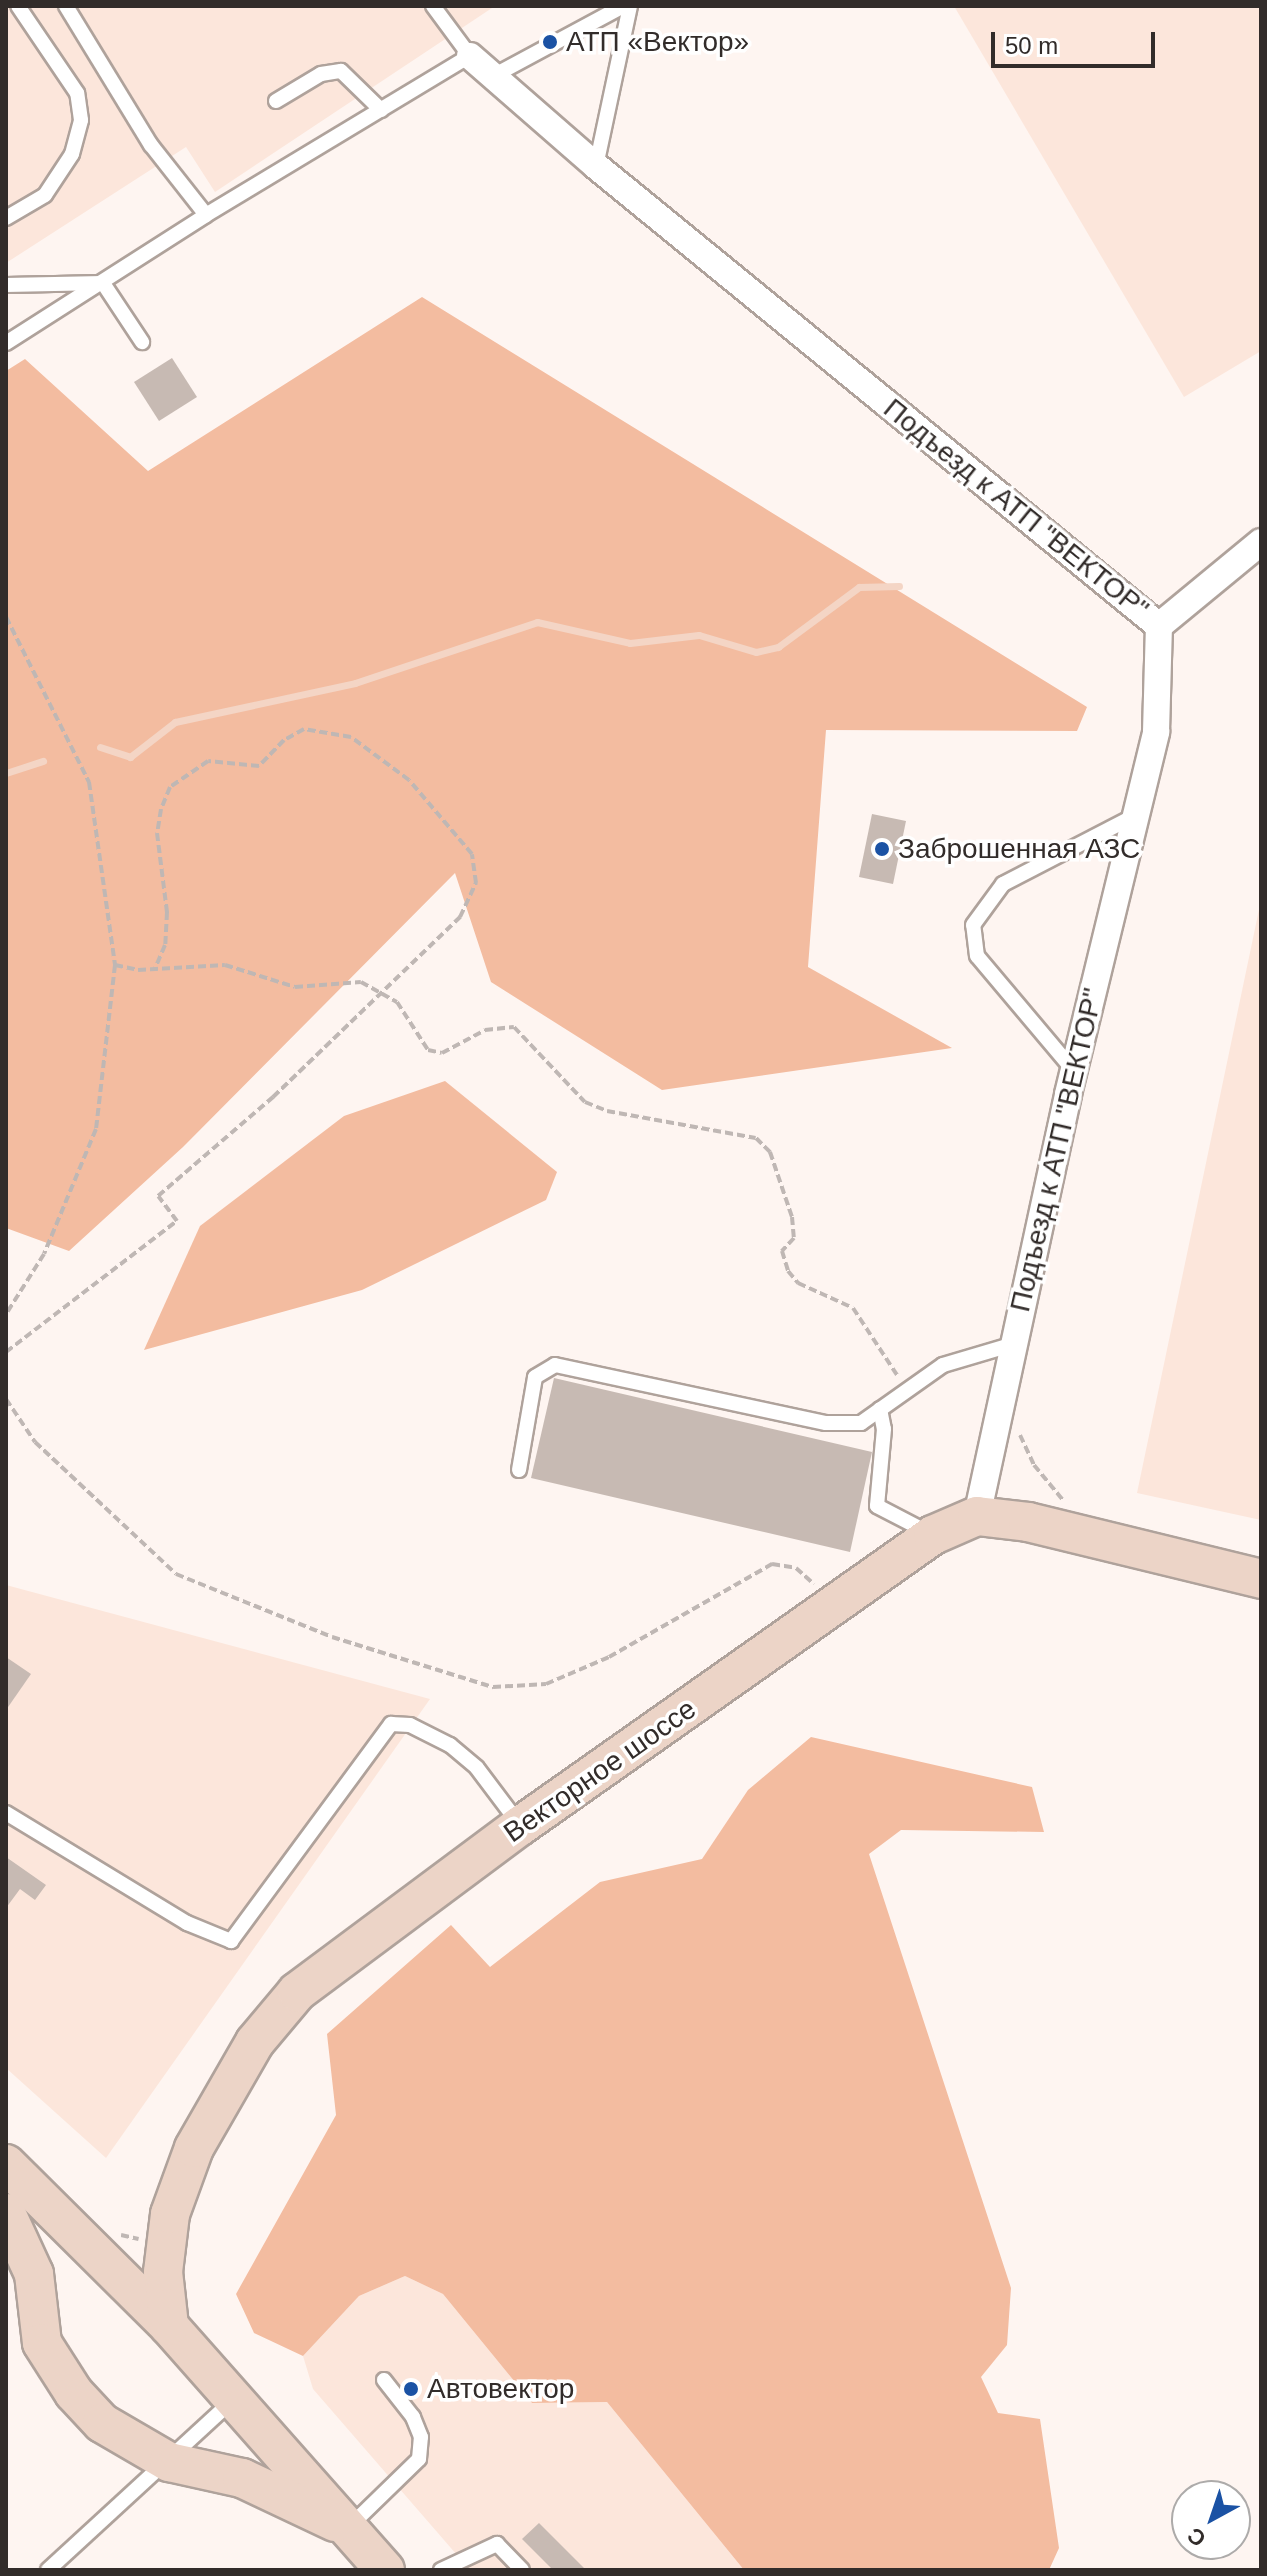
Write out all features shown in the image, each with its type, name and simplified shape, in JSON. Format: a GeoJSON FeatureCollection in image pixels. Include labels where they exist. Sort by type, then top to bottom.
{"type":"FeatureCollection","features":[{"type":"Feature","properties":{"kind":"main road","name":"Векторное шоссе"},"geometry":{"type":"LineString","coordinates":[[169,2326],[163,2272],[170,2214],[194,2148],[223,2092],[255,2042],[297,1992],[520,1826],[933,1535],[977,1516]]}},
{"type":"Feature","properties":{"kind":"main road"},"geometry":{"type":"LineString","coordinates":[[977,1516],[1028,1522],[1261,1579]]}},
{"type":"Feature","properties":{"kind":"main road"},"geometry":{"type":"LineString","coordinates":[[6,2164],[169,2326],[385,2570]]}},
{"type":"Feature","properties":{"kind":"main road"},"geometry":{"type":"LineString","coordinates":[[6,2213],[34,2274],[42,2343],[74,2393],[122,2439],[169,2462],[242,2478],[348,2528]]}},
{"type":"Feature","properties":{"kind":"main road"},"geometry":{"type":"LineString","coordinates":[[34,2274],[44,2253],[60,2238],[89,2244],[117,2256],[145,2251],[170,2214]]}},
{"type":"Feature","properties":{"kind":"main road"},"geometry":{"type":"LineString","coordinates":[[242,2478],[259,2457],[246,2410]]}},
{"type":"Feature","properties":{"kind":"street","name":"Подъезд к АТП \"ВЕКТОР\""},"geometry":{"type":"LineString","coordinates":[[470,56],[596,166],[1159,626],[1156,732],[1074,1071],[977,1516]]}},
{"type":"Feature","properties":{"kind":"street"},"geometry":{"type":"LineString","coordinates":[[1159,626],[1261,542]]}},
{"type":"Feature","properties":{"kind":"lane"},"geometry":{"type":"LineString","coordinates":[[6,218],[45,195],[72,154],[81,120],[77,93],[18,6]]}},
{"type":"Feature","properties":{"kind":"lane"},"geometry":{"type":"LineString","coordinates":[[66,6],[151,145],[206,215]]}},
{"type":"Feature","properties":{"kind":"lane"},"geometry":{"type":"LineString","coordinates":[[6,343],[206,215],[470,56],[433,6]]}},
{"type":"Feature","properties":{"kind":"lane"},"geometry":{"type":"LineString","coordinates":[[495,75],[623,6]]}},
{"type":"Feature","properties":{"kind":"lane"},"geometry":{"type":"LineString","coordinates":[[596,166],[630,6]]}},
{"type":"Feature","properties":{"kind":"lane"},"geometry":{"type":"LineString","coordinates":[[276,101],[321,74],[341,71],[381,110]]}},
{"type":"Feature","properties":{"kind":"lane"},"geometry":{"type":"LineString","coordinates":[[6,285],[103,283]]}},
{"type":"Feature","properties":{"kind":"lane"},"geometry":{"type":"LineString","coordinates":[[103,283],[142,342]]}},
{"type":"Feature","properties":{"kind":"lane"},"geometry":{"type":"LineString","coordinates":[[1074,1071],[977,956],[973,925],[1003,884],[1134,816]]}},
{"type":"Feature","properties":{"kind":"lane"},"geometry":{"type":"LineString","coordinates":[[519,1470],[535,1377],[555,1365],[826,1423],[861,1423],[943,1365],[1014,1344]]}},
{"type":"Feature","properties":{"kind":"lane"},"geometry":{"type":"LineString","coordinates":[[880,1409],[884,1429],[877,1506],[933,1535]]}},
{"type":"Feature","properties":{"kind":"lane"},"geometry":{"type":"LineString","coordinates":[[6,1813],[187,1923],[231,1941],[391,1724],[410,1725],[450,1745],[477,1768],[520,1826]]}},
{"type":"Feature","properties":{"kind":"lane"},"geometry":{"type":"LineString","coordinates":[[348,2528],[419,2459],[421,2437],[413,2417],[384,2380]]}},
{"type":"Feature","properties":{"kind":"lane"},"geometry":{"type":"LineString","coordinates":[[48,2570],[169,2462],[246,2410]]}},
{"type":"Feature","properties":{"kind":"lane"},"geometry":{"type":"LineString","coordinates":[[441,2570],[497,2544],[522,2570]]}},
{"type":"Feature","properties":{"kind":"path"},"geometry":{"type":"LineString","coordinates":[[6,617],[89,782],[115,965],[96,1129],[44,1254],[6,1314]]}},
{"type":"Feature","properties":{"kind":"path"},"geometry":{"type":"LineString","coordinates":[[6,1352],[177,1221],[158,1196],[273,1097],[460,917],[476,883],[466,842],[373,749],[351,737],[304,729],[284,740],[259,766],[208,761],[170,787],[157,833],[167,912],[165,945],[155,968]]}},
{"type":"Feature","properties":{"kind":"path"},"geometry":{"type":"LineString","coordinates":[[115,965],[155,968],[225,965],[295,987],[361,982],[382,991],[412,1019],[428,1050],[442,1053],[485,1030],[514,1027],[585,1102],[607,1111],[756,1138],[770,1152],[792,1217],[794,1238],[782,1251],[788,1271],[798,1283],[853,1308],[882,1345],[905,1392]]}},
{"type":"Feature","properties":{"kind":"path"},"geometry":{"type":"LineString","coordinates":[[6,1399],[35,1442],[176,1574],[332,1637],[493,1687],[546,1684],[609,1657],[772,1564],[796,1568],[813,1581],[827,1612]]}},
{"type":"Feature","properties":{"kind":"path"},"geometry":{"type":"LineString","coordinates":[[1018,1430],[1034,1465],[1067,1503]]}},
{"type":"Feature","properties":{"kind":"shaded area"},"geometry":{"type":"Polygon","coordinates":[[[6,6],[495,6],[215,192],[186,147],[6,263],[6,6]]]}},
{"type":"Feature","properties":{"kind":"shaded area"},"geometry":{"type":"Polygon","coordinates":[[[954,6],[1261,6],[1261,351],[1184,397],[954,6]]]}},
{"type":"Feature","properties":{"kind":"shaded area"},"geometry":{"type":"Polygon","coordinates":[[[422,297],[1087,707],[1077,731],[826,730],[808,967],[952,1048],[662,1090],[491,982],[455,873],[183,1147],[69,1251],[6,1228],[6,371],[25,359],[148,471],[422,297]]]}},
{"type":"Feature","properties":{"kind":"shaded area"},"geometry":{"type":"Polygon","coordinates":[[[1261,900],[1261,1520],[1137,1493],[1261,900]]]}},
{"type":"Feature","properties":{"kind":"shaded area"},"geometry":{"type":"Polygon","coordinates":[[[445,1081],[557,1172],[546,1200],[362,1290],[144,1350],[200,1226],[344,1116],[445,1081]]]}},
{"type":"Feature","properties":{"kind":"shaded area"},"geometry":{"type":"Polygon","coordinates":[[[6,1585],[430,1699],[106,2158],[6,2068],[6,1585]]]}},
{"type":"Feature","properties":{"kind":"shaded area"},"geometry":{"type":"Polygon","coordinates":[[[811,1737],[1032,1787],[1044,1832],[901,1830],[869,1854],[1011,2288],[1007,2345],[981,2377],[998,2413],[1040,2419],[1059,2548],[1049,2570],[744,2570],[607,2402],[532,2403],[443,2294],[405,2276],[359,2296],[303,2356],[254,2333],[236,2294],[336,2115],[327,2034],[451,1925],[490,1967],[600,1882],[702,1859],[748,1790],[811,1737]]]}},
{"type":"Feature","properties":{"kind":"shaded area"},"geometry":{"type":"Polygon","coordinates":[[[405,2276],[443,2294],[532,2403],[607,2402],[744,2570],[470,2570],[313,2389],[303,2356],[359,2296],[405,2276]]]}},
{"type":"Feature","properties":{"kind":"building"},"geometry":{"type":"Polygon","coordinates":[[[172,358],[197,397],[159,421],[134,382],[172,358]]]}},
{"type":"Feature","properties":{"kind":"building","name":"Заброшенная АЗС"},"geometry":{"type":"Polygon","coordinates":[[[872,814],[906,821],[893,884],[859,877],[872,814]]]}},
{"type":"Feature","properties":{"kind":"building"},"geometry":{"type":"Polygon","coordinates":[[[554,1378],[872,1452],[850,1552],[531,1478],[554,1378]]]}},
{"type":"Feature","properties":{"kind":"building"},"geometry":{"type":"Polygon","coordinates":[[[6,1657],[31,1674],[6,1710],[6,1657]]]}},
{"type":"Feature","properties":{"kind":"building"},"geometry":{"type":"Polygon","coordinates":[[[6,1857],[46,1885],[35,1900],[20,1889],[6,1908],[6,1857]]]}},
{"type":"Feature","properties":{"kind":"building"},"geometry":{"type":"Polygon","coordinates":[[[539,2523],[586,2570],[553,2570],[522,2539],[539,2523]]]}},
{"type":"Feature","properties":{"kind":"waterway"},"geometry":{"type":"LineString","coordinates":[[100,747],[130,757],[175,722],[355,683],[537,622],[630,643],[699,635],[756,652],[778,647],[859,587],[899,586]]}},
{"type":"Feature","properties":{"kind":"waterway"},"geometry":{"type":"LineString","coordinates":[[6,773],[43,761]]}},
{"type":"Feature","properties":{"kind":"place","name":"АТП «Вектор»"},"geometry":{"type":"Point","coordinates":[550,42]}},
{"type":"Feature","properties":{"kind":"place","name":"Заброшенная АЗС"},"geometry":{"type":"Point","coordinates":[882,849]}},
{"type":"Feature","properties":{"kind":"place","name":"Автовектор"},"geometry":{"type":"Point","coordinates":[411,2389]}}]}
